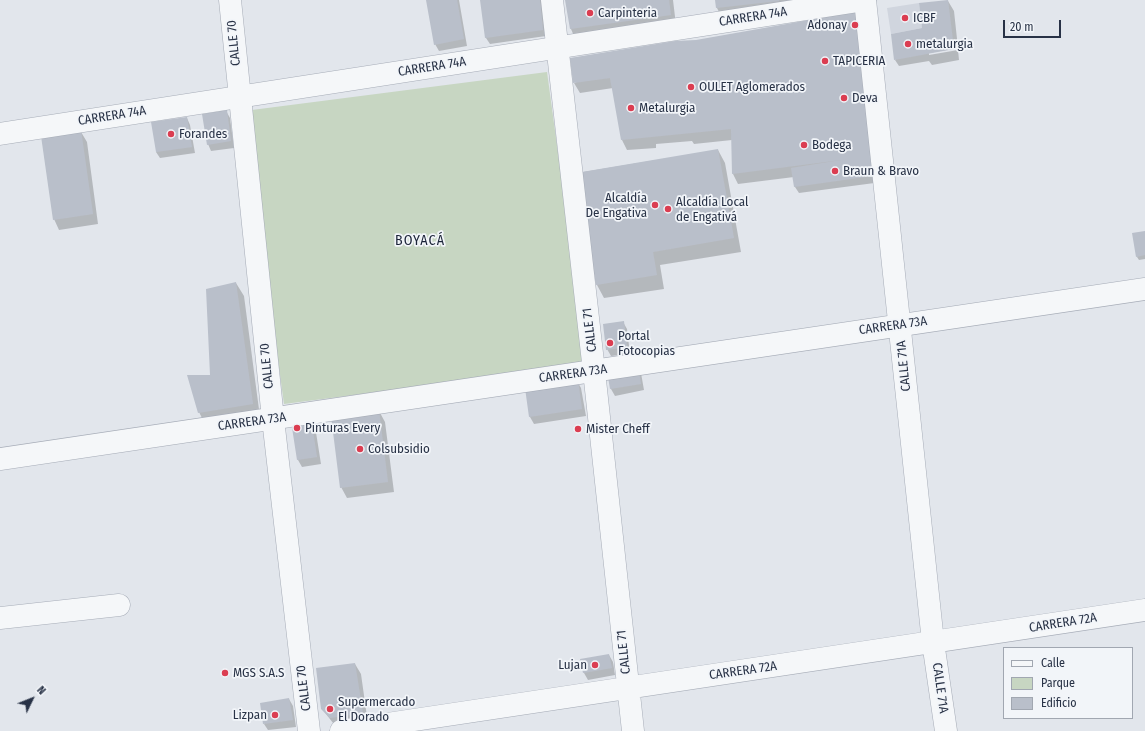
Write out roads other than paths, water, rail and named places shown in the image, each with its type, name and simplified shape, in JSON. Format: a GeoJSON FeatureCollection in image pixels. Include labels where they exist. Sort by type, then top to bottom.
{"type":"FeatureCollection","features":[{"type":"Feature","properties":{"kind":"street","name":"CALLE 70"},"geometry":{"type":"LineString","coordinates":[[230,0],[273,419],[309,731]]}},
{"type":"Feature","properties":{"kind":"street","name":"CALLE 71"},"geometry":{"type":"LineString","coordinates":[[552,0],[594,371],[632,731]]}},
{"type":"Feature","properties":{"kind":"street","name":"CARRERA 74A"},"geometry":{"type":"LineString","coordinates":[[0,134],[865,0]]}},
{"type":"Feature","properties":{"kind":"street","name":"CALLE 71A"},"geometry":{"type":"LineString","coordinates":[[865,0],[933,642],[946,731]]}},
{"type":"Feature","properties":{"kind":"street","name":"CARRERA 73A"},"geometry":{"type":"LineString","coordinates":[[0,459],[1145,289]]}},
{"type":"Feature","properties":{"kind":"street"},"geometry":{"type":"LineString","coordinates":[[0,618],[119,605]]}},
{"type":"Feature","properties":{"kind":"street","name":"CARRERA 72A"},"geometry":{"type":"LineString","coordinates":[[341,731],[1145,610]]}},
{"type":"Feature","properties":{"kind":"place","name":"Carpinteria"},"geometry":{"type":"Point","coordinates":[590,13]}},
{"type":"Feature","properties":{"kind":"place","name":"ICBF"},"geometry":{"type":"Point","coordinates":[905,18]}},
{"type":"Feature","properties":{"kind":"place","name":"Adonay"},"geometry":{"type":"Point","coordinates":[855,25]}},
{"type":"Feature","properties":{"kind":"place","name":"metalurgia"},"geometry":{"type":"Point","coordinates":[908,44]}},
{"type":"Feature","properties":{"kind":"place","name":"TAPICERIA"},"geometry":{"type":"Point","coordinates":[825,61]}},
{"type":"Feature","properties":{"kind":"place","name":"OULET Aglomerados"},"geometry":{"type":"Point","coordinates":[691,87]}},
{"type":"Feature","properties":{"kind":"place","name":"Deva"},"geometry":{"type":"Point","coordinates":[844,98]}},
{"type":"Feature","properties":{"kind":"place","name":"Metalurgia"},"geometry":{"type":"Point","coordinates":[631,108]}},
{"type":"Feature","properties":{"kind":"place","name":"Forandes"},"geometry":{"type":"Point","coordinates":[171,134]}},
{"type":"Feature","properties":{"kind":"place","name":"Bodega"},"geometry":{"type":"Point","coordinates":[804,145]}},
{"type":"Feature","properties":{"kind":"place","name":"Braun & Bravo"},"geometry":{"type":"Point","coordinates":[835,171]}},
{"type":"Feature","properties":{"kind":"place","name":"Alcaldía De Engativa"},"geometry":{"type":"Point","coordinates":[655,205]}},
{"type":"Feature","properties":{"kind":"place","name":"Alcaldía Local de Engativá"},"geometry":{"type":"Point","coordinates":[668,209]}},
{"type":"Feature","properties":{"kind":"place","name":"Portal Fotocopias"},"geometry":{"type":"Point","coordinates":[610,343]}},
{"type":"Feature","properties":{"kind":"place","name":"Pinturas Every"},"geometry":{"type":"Point","coordinates":[297,428]}},
{"type":"Feature","properties":{"kind":"place","name":"Mister Cheff"},"geometry":{"type":"Point","coordinates":[578,429]}},
{"type":"Feature","properties":{"kind":"place","name":"Colsubsidio"},"geometry":{"type":"Point","coordinates":[360,449]}},
{"type":"Feature","properties":{"kind":"place","name":"Lujan"},"geometry":{"type":"Point","coordinates":[595,665]}},
{"type":"Feature","properties":{"kind":"place","name":"MGS S.A.S"},"geometry":{"type":"Point","coordinates":[225,673]}},
{"type":"Feature","properties":{"kind":"place","name":"Supermercado El Dorado"},"geometry":{"type":"Point","coordinates":[330,709]}},
{"type":"Feature","properties":{"kind":"place","name":"Lizpan"},"geometry":{"type":"Point","coordinates":[275,715]}},
{"type":"Feature","properties":{"kind":"district","name":"BOYACÁ"},"geometry":{"type":"Point","coordinates":[420,241]}}]}
